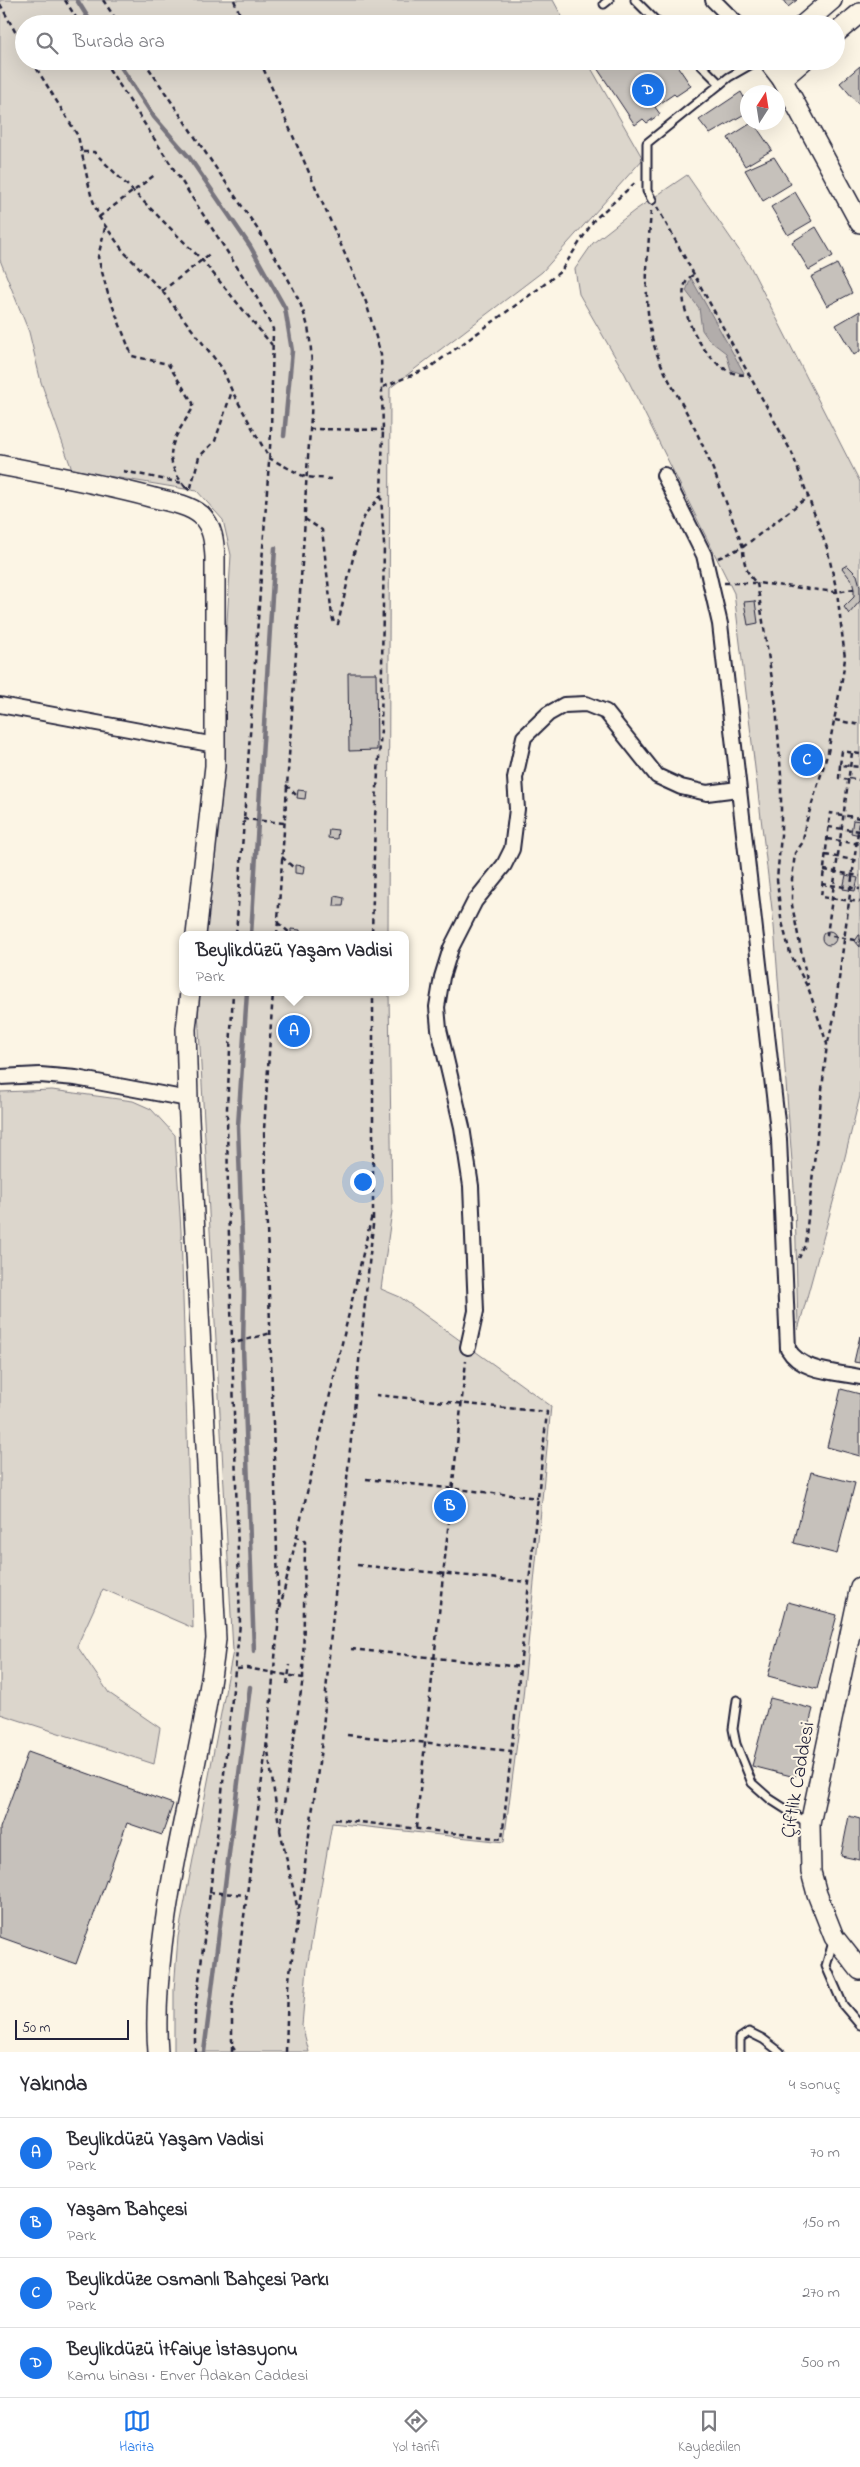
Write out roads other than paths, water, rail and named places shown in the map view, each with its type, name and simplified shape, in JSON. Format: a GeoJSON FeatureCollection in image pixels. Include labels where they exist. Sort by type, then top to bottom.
{"type":"FeatureCollection","features":[{"type":"Feature","properties":{"kind":"street"},"geometry":{"type":"LineString","coordinates":[[713,0],[728,15]]}},
{"type":"Feature","properties":{"kind":"street"},"geometry":{"type":"LineString","coordinates":[[814,15],[832,0]]}},
{"type":"Feature","properties":{"kind":"street"},"geometry":{"type":"LineString","coordinates":[[845,26],[860,13]]}},
{"type":"Feature","properties":{"kind":"street"},"geometry":{"type":"LineString","coordinates":[[775,70],[782,79],[860,223]]}},
{"type":"Feature","properties":{"kind":"street"},"geometry":{"type":"LineString","coordinates":[[782,79],[792,70]]}},
{"type":"Feature","properties":{"kind":"street"},"geometry":{"type":"LineString","coordinates":[[0,465],[98,483],[178,504],[199,513],[208,523],[214,537],[216,745],[196,931]]}},
{"type":"Feature","properties":{"kind":"street"},"geometry":{"type":"LineString","coordinates":[[664,475],[704,556],[720,624],[779,1139],[788,1349],[794,1359],[808,1366],[860,1377]]}},
{"type":"Feature","properties":{"kind":"street"},"geometry":{"type":"LineString","coordinates":[[468,1347],[476,1311],[471,1186],[462,1127],[439,1029],[436,1007],[442,977],[452,948],[475,901],[504,865],[512,848],[517,809],[515,778],[524,737],[536,723],[556,709],[564,705],[586,704],[606,712],[657,776],[681,787],[708,793],[738,789]]}},
{"type":"Feature","properties":{"kind":"street"},"geometry":{"type":"LineString","coordinates":[[0,705],[216,745]]}},
{"type":"Feature","properties":{"kind":"street"},"geometry":{"type":"LineString","coordinates":[[158,2052],[158,1979],[166,1914],[207,1700],[216,1639],[188,1099],[186,1029],[190,996]]}},
{"type":"Feature","properties":{"kind":"street"},"geometry":{"type":"LineString","coordinates":[[0,1077],[40,1075],[76,1078],[188,1099]]}},
{"type":"Feature","properties":{"kind":"street","name":"Çiftlik Caddesi"},"geometry":{"type":"LineString","coordinates":[[860,1587],[810,1824],[811,1872],[834,1937],[860,1970]]}},
{"type":"Feature","properties":{"kind":"lane"},"geometry":{"type":"LineString","coordinates":[[635,0],[650,15]]}},
{"type":"Feature","properties":{"kind":"lane"},"geometry":{"type":"LineString","coordinates":[[706,70],[720,84]]}},
{"type":"Feature","properties":{"kind":"lane"},"geometry":{"type":"LineString","coordinates":[[652,200],[647,191],[647,144],[720,84],[743,70]]}},
{"type":"Feature","properties":{"kind":"lane"},"geometry":{"type":"LineString","coordinates":[[737,1700],[733,1729],[736,1744],[752,1783],[770,1799],[810,1824]]}},
{"type":"Feature","properties":{"kind":"lane"},"geometry":{"type":"LineString","coordinates":[[834,1937],[826,1966],[843,2005],[860,2025]]}},
{"type":"Feature","properties":{"kind":"lane"},"geometry":{"type":"LineString","coordinates":[[740,2052],[740,2038],[749,2032],[763,2039],[780,2052]]}},
{"type":"Feature","properties":{"kind":"waterway"},"geometry":{"type":"LineString","coordinates":[[77,0],[86,15]]}},
{"type":"Feature","properties":{"kind":"waterway"},"geometry":{"type":"LineString","coordinates":[[123,70],[154,117],[189,157],[250,246],[285,308],[292,351],[284,436]]}},
{"type":"Feature","properties":{"kind":"waterway"},"geometry":{"type":"LineString","coordinates":[[251,931],[275,548]]}},
{"type":"Feature","properties":{"kind":"waterway"},"geometry":{"type":"LineString","coordinates":[[247,996],[238,1126],[244,1293],[243,1347],[254,1651]]}},
{"type":"Feature","properties":{"kind":"waterway"},"geometry":{"type":"LineString","coordinates":[[204,2052],[250,1687]]}},
{"type":"Feature","properties":{"kind":"place","name":"Beylikdüzü İtfaiye İstasyonu"},"geometry":{"type":"Point","coordinates":[648,90]}},
{"type":"Feature","properties":{"kind":"place","name":"Beylikdüze Osmanlı Bahçesi Parkı"},"geometry":{"type":"Point","coordinates":[807,760]}},
{"type":"Feature","properties":{"kind":"place","name":"Beylikdüzü Yaşam Vadisi"},"geometry":{"type":"Point","coordinates":[294,1031]}},
{"type":"Feature","properties":{"kind":"place","name":"Yaşam Bahçesi"},"geometry":{"type":"Point","coordinates":[450,1506]}}]}
